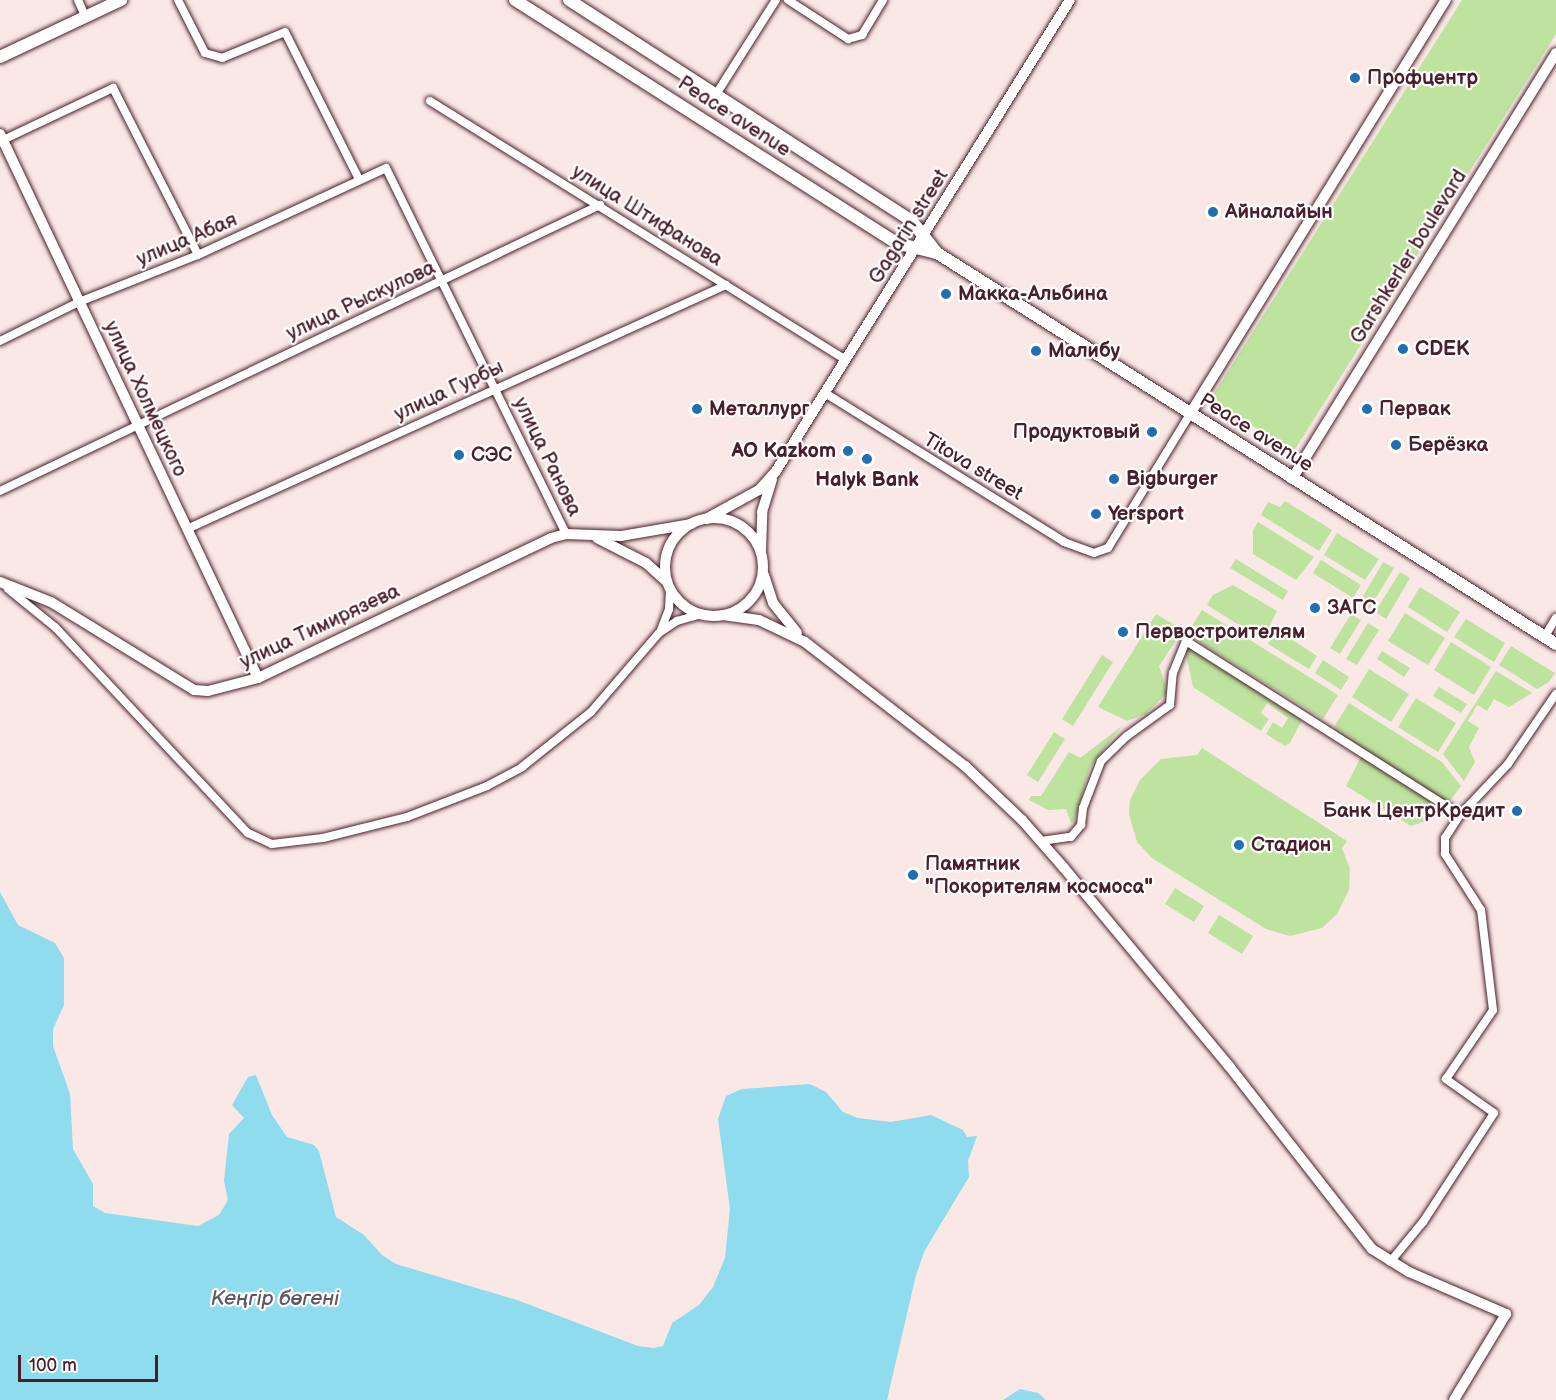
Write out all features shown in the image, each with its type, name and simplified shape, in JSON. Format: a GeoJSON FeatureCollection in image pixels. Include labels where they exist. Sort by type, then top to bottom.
{"type":"FeatureCollection","features":[{"type":"Feature","properties":{"kind":"main road"},"geometry":{"type":"LineString","coordinates":[[0,57],[122,0]]}},
{"type":"Feature","properties":{"kind":"main road","name":"Peace avenue"},"geometry":{"type":"LineString","coordinates":[[515,0],[896,243],[937,253]]}},
{"type":"Feature","properties":{"kind":"main road","name":"Peace avenue"},"geometry":{"type":"LineString","coordinates":[[577,2],[715,96],[911,220],[937,253],[1556,644]]}},
{"type":"Feature","properties":{"kind":"street"},"geometry":{"type":"LineString","coordinates":[[78,0],[86,16]]}},
{"type":"Feature","properties":{"kind":"street"},"geometry":{"type":"LineString","coordinates":[[178,0],[205,53],[222,58],[285,32],[359,179]]}},
{"type":"Feature","properties":{"kind":"street"},"geometry":{"type":"LineString","coordinates":[[715,96],[776,0]]}},
{"type":"Feature","properties":{"kind":"street"},"geometry":{"type":"LineString","coordinates":[[789,0],[848,39],[862,35],[884,0]]}},
{"type":"Feature","properties":{"kind":"street","name":"Gagarin street"},"geometry":{"type":"LineString","coordinates":[[776,471],[917,249],[1070,0]]}},
{"type":"Feature","properties":{"kind":"street"},"geometry":{"type":"LineString","coordinates":[[1190,414],[1446,0]]}},
{"type":"Feature","properties":{"kind":"street","name":"Garshkerler boulevard"},"geometry":{"type":"LineString","coordinates":[[1292,479],[1556,53]]}},
{"type":"Feature","properties":{"kind":"street"},"geometry":{"type":"LineString","coordinates":[[1,137],[113,88],[198,255]]}},
{"type":"Feature","properties":{"kind":"street","name":"улица Штифанова"},"geometry":{"type":"LineString","coordinates":[[430,101],[846,360]]}},
{"type":"Feature","properties":{"kind":"street","name":"улица Холмецкого"},"geometry":{"type":"LineString","coordinates":[[1,137],[136,426],[258,678]]}},
{"type":"Feature","properties":{"kind":"street","name":"улица Абая"},"geometry":{"type":"LineString","coordinates":[[0,341],[79,302],[198,255],[386,168]]}},
{"type":"Feature","properties":{"kind":"street","name":"улица Ранова"},"geometry":{"type":"LineString","coordinates":[[386,168],[496,387],[566,534]]}},
{"type":"Feature","properties":{"kind":"street","name":"улица Рыскулова"},"geometry":{"type":"LineString","coordinates":[[0,491],[600,206]]}},
{"type":"Feature","properties":{"kind":"street","name":"улица Гурбы"},"geometry":{"type":"LineString","coordinates":[[187,529],[496,387],[726,285]]}},
{"type":"Feature","properties":{"kind":"street","name":"Titova street"},"geometry":{"type":"LineString","coordinates":[[825,393],[1064,542],[1094,554],[1108,548],[1190,414]]}},
{"type":"Feature","properties":{"kind":"street"},"geometry":{"type":"LineString","coordinates":[[597,537],[691,524],[706,519],[759,490],[776,471]]}},
{"type":"Feature","properties":{"kind":"street"},"geometry":{"type":"LineString","coordinates":[[776,471],[762,512],[763,572],[773,603],[805,642]]}},
{"type":"Feature","properties":{"kind":"street"},"geometry":{"type":"LineString","coordinates":[[706,519],[736,523],[752,536],[761,554]]}},
{"type":"Feature","properties":{"kind":"street"},"geometry":{"type":"LineString","coordinates":[[659,633],[669,609],[668,550],[677,535],[691,524]]}},
{"type":"Feature","properties":{"kind":"street","name":"улица Тимирязева"},"geometry":{"type":"LineString","coordinates":[[0,583],[51,602],[194,690],[208,691],[258,678],[536,544],[566,534],[597,537]]}},
{"type":"Feature","properties":{"kind":"street"},"geometry":{"type":"LineString","coordinates":[[597,537],[646,563],[669,585],[681,603],[701,614]]}},
{"type":"Feature","properties":{"kind":"street"},"geometry":{"type":"LineString","coordinates":[[723,615],[750,600],[763,572]]}},
{"type":"Feature","properties":{"kind":"street"},"geometry":{"type":"LineString","coordinates":[[0,583],[55,627],[248,833],[272,844],[324,838],[407,818],[487,786],[522,767],[591,712],[659,633],[677,621],[701,614],[759,620],[805,642],[965,766],[1041,841],[1229,1066],[1358,1234],[1390,1262],[1506,1314],[1454,1400]]}},
{"type":"Feature","properties":{"kind":"street"},"geometry":{"type":"LineString","coordinates":[[1545,636],[1556,618]]}},
{"type":"Feature","properties":{"kind":"street"},"geometry":{"type":"LineString","coordinates":[[1041,841],[1071,837],[1081,825],[1083,808],[1101,761],[1127,736],[1170,705],[1175,686],[1173,673],[1186,641],[1460,816]]}},
{"type":"Feature","properties":{"kind":"street"},"geometry":{"type":"LineString","coordinates":[[1390,1262],[1423,1222],[1494,1113],[1446,1079],[1493,1010],[1481,910],[1445,854],[1445,838],[1460,816],[1508,764],[1556,693]]}},
{"type":"Feature","properties":{"kind":"green space"},"geometry":{"type":"Polygon","coordinates":[[[1462,0],[1556,0],[1556,34],[1294,451],[1210,400],[1462,0]]]}},
{"type":"Feature","properties":{"kind":"green space"},"geometry":{"type":"Polygon","coordinates":[[[1285,501],[1332,530],[1319,551],[1261,515],[1268,502],[1280,507],[1285,501]]]}},
{"type":"Feature","properties":{"kind":"green space"},"geometry":{"type":"Polygon","coordinates":[[[1258,522],[1314,557],[1296,580],[1253,554],[1253,530],[1258,522]]]}},
{"type":"Feature","properties":{"kind":"green space"},"geometry":{"type":"Polygon","coordinates":[[[1337,533],[1379,559],[1365,580],[1324,555],[1337,533]]]}},
{"type":"Feature","properties":{"kind":"green space"},"geometry":{"type":"Polygon","coordinates":[[[1236,559],[1288,591],[1283,600],[1230,568],[1236,559]]]}},
{"type":"Feature","properties":{"kind":"green space"},"geometry":{"type":"Polygon","coordinates":[[[1321,560],[1361,585],[1353,598],[1313,573],[1321,560]]]}},
{"type":"Feature","properties":{"kind":"green space"},"geometry":{"type":"Polygon","coordinates":[[[1383,562],[1394,568],[1369,609],[1359,603],[1383,562]]]}},
{"type":"Feature","properties":{"kind":"green space"},"geometry":{"type":"Polygon","coordinates":[[[1400,572],[1410,578],[1386,619],[1375,612],[1400,572]]]}},
{"type":"Feature","properties":{"kind":"green space"},"geometry":{"type":"Polygon","coordinates":[[[1233,585],[1277,611],[1263,640],[1207,605],[1213,595],[1233,585]]]}},
{"type":"Feature","properties":{"kind":"green space"},"geometry":{"type":"Polygon","coordinates":[[[1420,587],[1460,612],[1447,632],[1408,607],[1420,587]]]}},
{"type":"Feature","properties":{"kind":"green space"},"geometry":{"type":"Polygon","coordinates":[[[1202,610],[1338,695],[1323,719],[1187,634],[1202,610]]]}},
{"type":"Feature","properties":{"kind":"green space"},"geometry":{"type":"Polygon","coordinates":[[[1405,613],[1445,638],[1428,665],[1388,641],[1405,613]]]}},
{"type":"Feature","properties":{"kind":"green space"},"geometry":{"type":"Polygon","coordinates":[[[1156,614],[1183,630],[1159,666],[1168,692],[1146,714],[1127,721],[1098,707],[1156,614]]]}},
{"type":"Feature","properties":{"kind":"green space"},"geometry":{"type":"Polygon","coordinates":[[[1351,614],[1361,620],[1340,654],[1330,648],[1351,614]]]}},
{"type":"Feature","properties":{"kind":"green space"},"geometry":{"type":"Polygon","coordinates":[[[1466,619],[1505,643],[1494,662],[1454,637],[1466,619]]]}},
{"type":"Feature","properties":{"kind":"green space"},"geometry":{"type":"Polygon","coordinates":[[[1368,623],[1379,630],[1357,665],[1346,659],[1368,623]]]}},
{"type":"Feature","properties":{"kind":"green space"},"geometry":{"type":"Polygon","coordinates":[[[1277,630],[1317,656],[1309,669],[1268,644],[1277,630]]]}},
{"type":"Feature","properties":{"kind":"green space"},"geometry":{"type":"Polygon","coordinates":[[[1451,642],[1491,667],[1474,695],[1434,670],[1451,642]]]}},
{"type":"Feature","properties":{"kind":"green space"},"geometry":{"type":"Polygon","coordinates":[[[1511,646],[1555,673],[1549,682],[1537,689],[1499,665],[1511,646]]]}},
{"type":"Feature","properties":{"kind":"green space"},"geometry":{"type":"Polygon","coordinates":[[[1188,647],[1302,720],[1290,743],[1285,746],[1266,734],[1273,722],[1282,728],[1288,718],[1267,703],[1261,713],[1269,719],[1261,731],[1193,687],[1185,650],[1188,647]]]}},
{"type":"Feature","properties":{"kind":"green space"},"geometry":{"type":"Polygon","coordinates":[[[1382,651],[1410,668],[1404,677],[1377,659],[1382,651]]]}},
{"type":"Feature","properties":{"kind":"green space"},"geometry":{"type":"Polygon","coordinates":[[[1102,655],[1113,662],[1073,726],[1062,719],[1102,655]]]}},
{"type":"Feature","properties":{"kind":"green space"},"geometry":{"type":"Polygon","coordinates":[[[1323,660],[1349,677],[1341,690],[1315,673],[1323,660]]]}},
{"type":"Feature","properties":{"kind":"green space"},"geometry":{"type":"Polygon","coordinates":[[[1369,669],[1409,694],[1391,722],[1352,697],[1369,669]]]}},
{"type":"Feature","properties":{"kind":"green space"},"geometry":{"type":"Polygon","coordinates":[[[1496,671],[1532,693],[1509,707],[1494,699],[1487,711],[1477,705],[1468,721],[1479,728],[1469,747],[1475,762],[1464,781],[1443,754],[1496,671]]]}},
{"type":"Feature","properties":{"kind":"green space"},"geometry":{"type":"Polygon","coordinates":[[[1439,687],[1467,704],[1461,713],[1433,696],[1439,687]]]}},
{"type":"Feature","properties":{"kind":"green space"},"geometry":{"type":"Polygon","coordinates":[[[1416,698],[1456,723],[1438,752],[1398,727],[1416,698]]]}},
{"type":"Feature","properties":{"kind":"green space"},"geometry":{"type":"Polygon","coordinates":[[[1349,703],[1442,762],[1461,786],[1450,801],[1446,802],[1336,733],[1335,729],[1373,751],[1334,727],[1349,703]]]}},
{"type":"Feature","properties":{"kind":"green space"},"geometry":{"type":"Polygon","coordinates":[[[1122,726],[1090,767],[1074,822],[1071,823],[1066,809],[1048,810],[1029,800],[1031,796],[1041,796],[1069,752],[1080,758],[1122,726]]]}},
{"type":"Feature","properties":{"kind":"green space"},"geometry":{"type":"Polygon","coordinates":[[[1054,732],[1065,739],[1038,782],[1027,775],[1054,732]]]}},
{"type":"Feature","properties":{"kind":"green space"},"geometry":{"type":"Polygon","coordinates":[[[1202,748],[1347,841],[1342,848],[1350,869],[1349,890],[1337,914],[1322,928],[1290,936],[1266,929],[1152,858],[1137,842],[1129,814],[1130,800],[1140,780],[1161,759],[1197,755],[1202,748]]]}},
{"type":"Feature","properties":{"kind":"green space"},"geometry":{"type":"Polygon","coordinates":[[[1361,757],[1433,802],[1435,806],[1426,821],[1411,826],[1346,786],[1361,757]]]}},
{"type":"Feature","properties":{"kind":"green space"},"geometry":{"type":"Polygon","coordinates":[[[1175,888],[1204,906],[1194,922],[1165,904],[1175,888]]]}},
{"type":"Feature","properties":{"kind":"green space"},"geometry":{"type":"Polygon","coordinates":[[[1219,915],[1253,936],[1242,954],[1208,933],[1219,915]]]}},
{"type":"Feature","properties":{"kind":"water","name":"Кеңгір бөгені"},"geometry":{"type":"Polygon","coordinates":[[[0,892],[18,925],[55,943],[64,958],[64,1005],[53,1029],[53,1046],[70,1094],[73,1149],[93,1184],[93,1206],[105,1213],[198,1226],[219,1215],[228,1200],[224,1181],[229,1134],[244,1118],[232,1105],[248,1077],[256,1075],[272,1115],[287,1137],[314,1145],[319,1151],[336,1217],[364,1235],[382,1255],[396,1264],[517,1300],[638,1346],[654,1348],[663,1346],[672,1323],[699,1305],[713,1287],[725,1258],[730,1209],[718,1119],[726,1096],[742,1089],[810,1084],[826,1092],[843,1112],[858,1118],[891,1122],[931,1115],[963,1130],[967,1137],[977,1136],[968,1161],[969,1177],[925,1250],[916,1275],[887,1400],[0,1400],[0,892]]]}},
{"type":"Feature","properties":{"kind":"water"},"geometry":{"type":"Polygon","coordinates":[[[1020,1389],[1038,1393],[1046,1400],[1003,1400],[1020,1389]]]}},
{"type":"Feature","properties":{"kind":"place","name":"Профцентр"},"geometry":{"type":"Point","coordinates":[1355,78]}},
{"type":"Feature","properties":{"kind":"place","name":"Айналайын"},"geometry":{"type":"Point","coordinates":[1213,212]}},
{"type":"Feature","properties":{"kind":"place","name":"Макка-Альбина"},"geometry":{"type":"Point","coordinates":[946,294]}},
{"type":"Feature","properties":{"kind":"place","name":"CDEK"},"geometry":{"type":"Point","coordinates":[1403,349]}},
{"type":"Feature","properties":{"kind":"place","name":"Малибу"},"geometry":{"type":"Point","coordinates":[1036,351]}},
{"type":"Feature","properties":{"kind":"place","name":"Металлург"},"geometry":{"type":"Point","coordinates":[697,409]}},
{"type":"Feature","properties":{"kind":"place","name":"Первак"},"geometry":{"type":"Point","coordinates":[1367,409]}},
{"type":"Feature","properties":{"kind":"place","name":"Продуктовый"},"geometry":{"type":"Point","coordinates":[1152,432]}},
{"type":"Feature","properties":{"kind":"place","name":"Берёзка"},"geometry":{"type":"Point","coordinates":[1396,445]}},
{"type":"Feature","properties":{"kind":"place","name":"AO Kazkom"},"geometry":{"type":"Point","coordinates":[848,451]}},
{"type":"Feature","properties":{"kind":"place","name":"СЭС"},"geometry":{"type":"Point","coordinates":[459,455]}},
{"type":"Feature","properties":{"kind":"place","name":"Halyk Bank"},"geometry":{"type":"Point","coordinates":[867,459]}},
{"type":"Feature","properties":{"kind":"place","name":"Bigburger"},"geometry":{"type":"Point","coordinates":[1114,479]}},
{"type":"Feature","properties":{"kind":"place","name":"Yersport"},"geometry":{"type":"Point","coordinates":[1096,514]}},
{"type":"Feature","properties":{"kind":"place","name":"ЗАГС"},"geometry":{"type":"Point","coordinates":[1315,608]}},
{"type":"Feature","properties":{"kind":"place","name":"Первостроителям"},"geometry":{"type":"Point","coordinates":[1123,632]}},
{"type":"Feature","properties":{"kind":"place","name":"Банк ЦентрКредит"},"geometry":{"type":"Point","coordinates":[1517,811]}},
{"type":"Feature","properties":{"kind":"place","name":"Стадион"},"geometry":{"type":"Point","coordinates":[1239,845]}},
{"type":"Feature","properties":{"kind":"place","name":"Памятник \"Покорителям космоса\""},"geometry":{"type":"Point","coordinates":[913,875]}}]}
